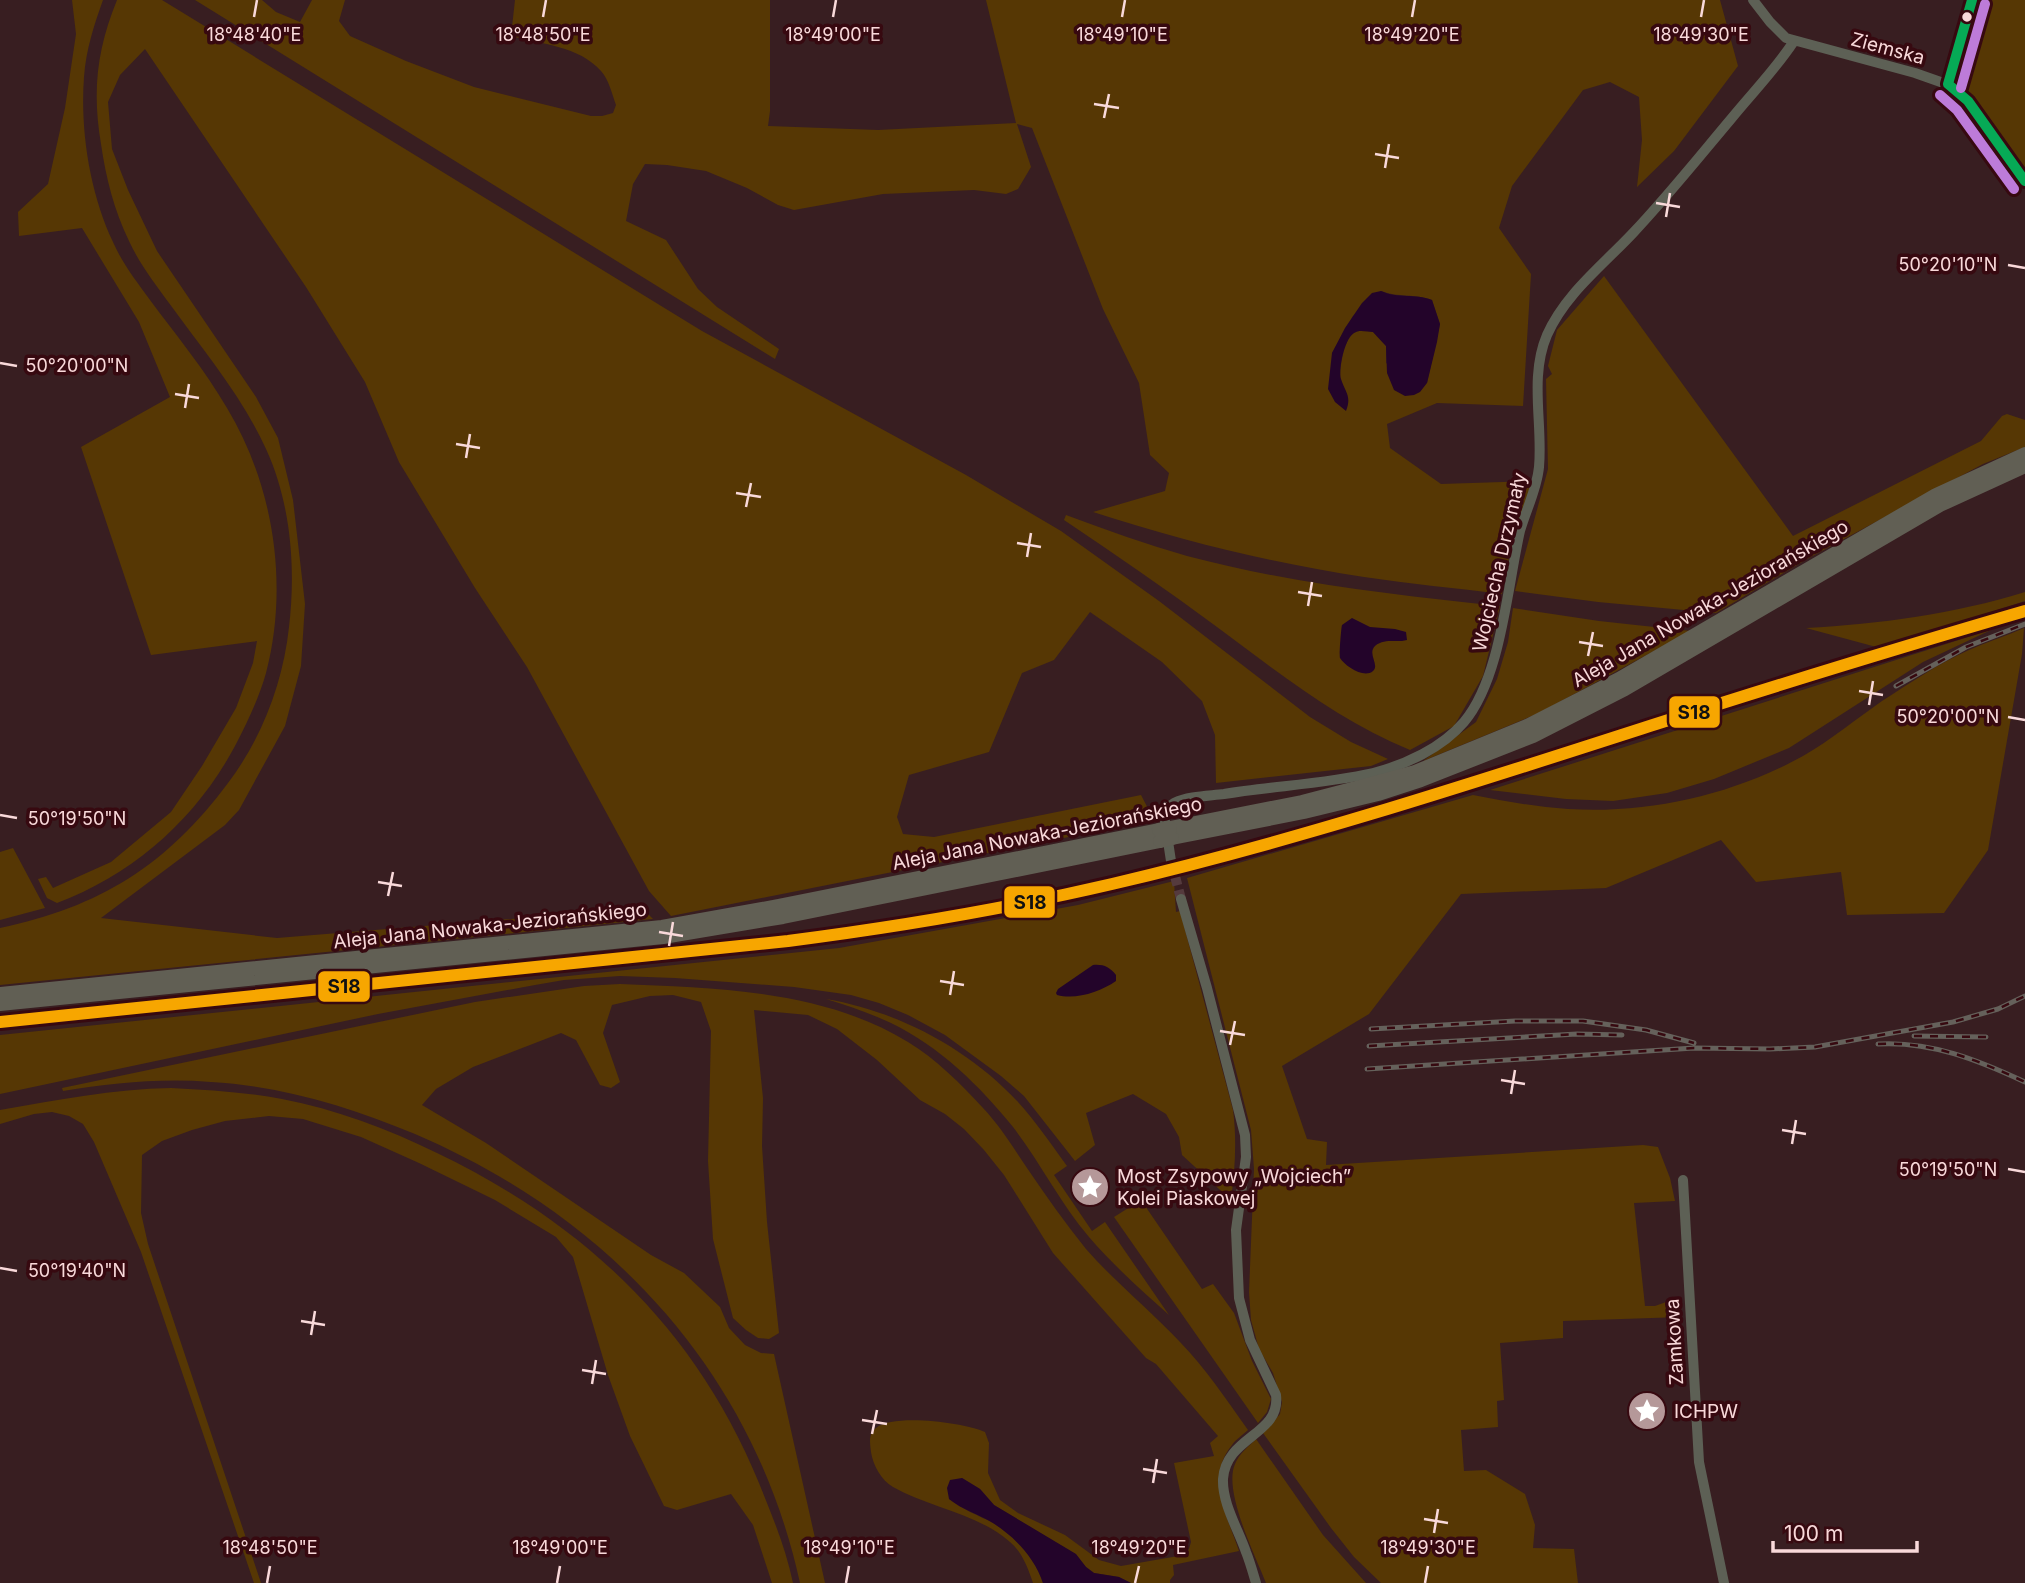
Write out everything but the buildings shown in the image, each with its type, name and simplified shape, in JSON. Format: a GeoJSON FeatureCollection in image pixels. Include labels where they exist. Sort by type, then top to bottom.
{"type":"FeatureCollection","features":[{"type":"Feature","properties":{"kind":"main road","name":"Aleja Jana Nowaka-Jeziorańskiego"},"geometry":{"type":"LineString","coordinates":[[0,1004],[663,937],[783,917],[1165,834],[1375,783],[1415,772],[1527,726],[1619,679],[1902,514],[1972,477],[2025,454]]}},
{"type":"Feature","properties":{"kind":"main road","name":"Aleja Jana Nowaka-Jeziorańskiego"},"geometry":{"type":"LineString","coordinates":[[0,994],[662,927],[1165,834],[1304,812],[1366,797],[1421,780],[1533,736],[1625,689],[1940,505],[2025,466]]}},
{"type":"Feature","properties":{"kind":"street","name":"Ziemska"},"geometry":{"type":"LineString","coordinates":[[1753,0],[1779,32],[1794,41],[1948,84],[1968,101],[2025,181]]}},
{"type":"Feature","properties":{"kind":"street"},"geometry":{"type":"LineString","coordinates":[[1948,84],[1972,0]]}},
{"type":"Feature","properties":{"kind":"street","name":"Wojciecha Drzymały"},"geometry":{"type":"LineString","coordinates":[[1171,861],[1164,815],[1174,803],[1385,769],[1437,745],[1450,736],[1469,715],[1488,680],[1520,533],[1538,476],[1539,364],[1550,328],[1571,296],[1654,211],[1794,41]]}},
{"type":"Feature","properties":{"kind":"street"},"geometry":{"type":"LineString","coordinates":[[1181,900],[1245,1135],[1246,1157],[1236,1230],[1239,1298],[1250,1340],[1276,1395],[1277,1404],[1271,1420],[1229,1458],[1223,1481],[1227,1504],[1256,1583]]}},
{"type":"Feature","properties":{"kind":"street","name":"Zamkowa"},"geometry":{"type":"LineString","coordinates":[[1683,1180],[1699,1462],[1724,1583]]}},
{"type":"Feature","properties":{"kind":"shaded area"},"geometry":{"type":"Polygon","coordinates":[[[72,0],[103,0],[89,47],[83,98],[88,161],[98,203],[125,265],[209,380],[243,438],[266,503],[273,537],[276,605],[273,640],[266,673],[256,701],[235,746],[202,797],[182,820],[137,860],[85,891],[57,903],[47,898],[38,879],[46,877],[53,888],[111,862],[171,812],[236,708],[253,663],[257,641],[151,655],[81,447],[170,397],[139,322],[82,228],[19,236],[18,212],[48,184],[65,108],[76,34],[72,0]]]}},
{"type":"Feature","properties":{"kind":"shaded area"},"geometry":{"type":"Polygon","coordinates":[[[117,0],[162,0],[702,331],[966,475],[1061,531],[1159,601],[1310,717],[1351,742],[1388,759],[1371,766],[1216,783],[1215,735],[1202,701],[1162,662],[1090,612],[1054,660],[1022,673],[989,752],[909,775],[897,817],[903,834],[934,837],[1141,795],[1154,820],[671,916],[649,891],[527,667],[475,588],[399,462],[365,382],[306,287],[145,49],[120,75],[108,102],[112,149],[157,251],[256,397],[278,438],[293,500],[305,604],[301,666],[285,726],[239,810],[225,825],[101,918],[277,938],[610,911],[645,911],[653,919],[0,985],[0,928],[36,919],[100,895],[155,859],[205,812],[240,766],[261,729],[282,669],[289,627],[292,582],[290,536],[281,491],[266,449],[234,392],[138,257],[119,218],[111,194],[98,125],[97,88],[101,53],[117,0]]]}},
{"type":"Feature","properties":{"kind":"shaded area"},"geometry":{"type":"Polygon","coordinates":[[[195,0],[262,0],[276,12],[300,22],[312,0],[345,0],[339,21],[350,36],[474,87],[591,116],[602,116],[613,113],[616,105],[601,71],[571,51],[511,36],[515,0],[770,0],[768,126],[878,130],[1016,123],[986,0],[1720,0],[1738,66],[1674,151],[1637,187],[1642,140],[1639,97],[1610,82],[1583,90],[1512,186],[1499,228],[1531,274],[1523,406],[1437,403],[1387,424],[1390,448],[1441,484],[1534,481],[1515,536],[1502,594],[1295,565],[1194,542],[1093,512],[1165,491],[1169,473],[1150,455],[1139,383],[1103,309],[1032,128],[1017,124],[1031,167],[1018,189],[1006,194],[974,190],[883,194],[794,210],[706,171],[645,164],[633,184],[626,221],[666,240],[698,289],[717,307],[779,349],[775,359],[195,0]],[[1381,291],[1353,316],[1332,353],[1340,378],[1348,339],[1356,332],[1364,331],[1373,332],[1386,346],[1386,363],[1427,383],[1440,324],[1432,300],[1381,291]]]}},
{"type":"Feature","properties":{"kind":"shaded area"},"geometry":{"type":"Polygon","coordinates":[[[1981,0],[2025,0],[2025,176],[1957,84],[1981,0]]]}},
{"type":"Feature","properties":{"kind":"shaded area"},"geometry":{"type":"Polygon","coordinates":[[[1604,276],[1793,536],[1981,441],[2002,416],[2007,414],[2025,420],[2025,447],[1983,464],[1807,559],[1716,613],[1515,591],[1548,469],[1546,379],[1552,374],[1548,366],[1557,330],[1604,276]]]}},
{"type":"Feature","properties":{"kind":"shaded area"},"geometry":{"type":"Polygon","coordinates":[[[1381,291],[1432,300],[1440,324],[1427,383],[1414,395],[1405,396],[1394,390],[1387,373],[1386,346],[1373,332],[1356,332],[1352,334],[1343,353],[1341,368],[1341,379],[1348,398],[1346,411],[1335,402],[1328,389],[1332,353],[1362,303],[1372,293],[1381,291]]]}},
{"type":"Feature","properties":{"kind":"shaded area"},"geometry":{"type":"Polygon","coordinates":[[[1066,515],[1187,556],[1264,574],[1500,606],[1483,676],[1454,726],[1410,750],[1359,725],[1310,695],[1064,520],[1066,515]]]}},
{"type":"Feature","properties":{"kind":"shaded area"},"geometry":{"type":"Polygon","coordinates":[[[2025,592],[2025,601],[1880,648],[1806,628],[1917,617],[2025,592]]]}},
{"type":"Feature","properties":{"kind":"shaded area"},"geometry":{"type":"Polygon","coordinates":[[[1513,608],[1691,631],[1539,713],[1423,761],[1476,722],[1497,679],[1508,642],[1513,608]]]}},
{"type":"Feature","properties":{"kind":"shaded area"},"geometry":{"type":"Polygon","coordinates":[[[1352,618],[1370,627],[1406,632],[1407,640],[1383,642],[1375,646],[1372,652],[1375,669],[1369,673],[1360,673],[1340,658],[1342,625],[1352,618]]]}},
{"type":"Feature","properties":{"kind":"shaded area"},"geometry":{"type":"Polygon","coordinates":[[[2024,628],[2022,654],[1988,850],[1944,913],[1847,915],[1841,872],[1756,882],[1721,840],[1606,888],[1461,894],[1369,1014],[1282,1066],[1307,1139],[1327,1142],[1326,1165],[1643,1145],[1658,1147],[1670,1178],[1675,1201],[1634,1203],[1645,1306],[1655,1306],[1680,1297],[1681,1317],[1563,1321],[1563,1338],[1500,1343],[1504,1400],[1497,1401],[1498,1427],[1461,1430],[1464,1471],[1486,1470],[1525,1494],[1535,1525],[1533,1548],[1574,1549],[1578,1583],[1381,1583],[1354,1557],[1331,1528],[1263,1433],[1280,1414],[1282,1402],[1273,1373],[1259,1349],[1251,1320],[1249,1292],[1254,1169],[1251,1130],[1187,878],[1473,795],[1544,807],[1598,810],[1659,805],[1719,791],[1776,770],[1803,756],[1936,667],[1969,650],[2024,628]]]}},
{"type":"Feature","properties":{"kind":"shaded area"},"geometry":{"type":"Polygon","coordinates":[[[1993,629],[1923,662],[1789,748],[1714,779],[1667,793],[1613,801],[1566,799],[1490,790],[1993,629]]]}},
{"type":"Feature","properties":{"kind":"shaded area"},"geometry":{"type":"Polygon","coordinates":[[[13,848],[45,908],[0,920],[0,852],[13,848]]]}},
{"type":"Feature","properties":{"kind":"shaded area"},"geometry":{"type":"Polygon","coordinates":[[[1174,881],[1176,912],[1180,911],[1233,1110],[1235,1155],[1231,1200],[1182,1155],[1179,1137],[1166,1114],[1133,1094],[1086,1113],[1095,1145],[1075,1161],[1024,1096],[945,1035],[879,1003],[851,995],[794,987],[620,976],[564,980],[378,1014],[0,1094],[0,1035],[839,948],[1078,905],[1174,881]]]}},
{"type":"Feature","properties":{"kind":"shaded area"},"geometry":{"type":"Polygon","coordinates":[[[1093,965],[1109,968],[1116,975],[1116,981],[1088,994],[1057,995],[1058,989],[1093,965]]]}},
{"type":"Feature","properties":{"kind":"shaded area"},"geometry":{"type":"Polygon","coordinates":[[[620,984],[731,990],[805,1002],[875,1025],[908,1042],[948,1072],[995,1122],[1086,1249],[1189,1352],[1216,1384],[1248,1430],[1232,1445],[1220,1470],[1221,1498],[1239,1551],[1173,1565],[1174,1575],[1170,1583],[1131,1583],[1119,1577],[1094,1573],[1075,1554],[994,1505],[980,1489],[962,1478],[949,1499],[993,1523],[1016,1542],[1035,1565],[1043,1583],[1033,1583],[1018,1551],[997,1532],[968,1517],[907,1494],[893,1487],[881,1476],[872,1457],[870,1439],[873,1430],[885,1423],[930,1421],[962,1425],[985,1432],[989,1443],[988,1473],[1000,1500],[1018,1513],[1065,1535],[1099,1560],[1121,1566],[1184,1555],[1189,1549],[1191,1542],[1174,1463],[1214,1456],[1210,1443],[1218,1436],[1156,1364],[1146,1358],[1053,1253],[1004,1175],[964,1129],[920,1100],[877,1060],[837,1029],[808,1015],[754,1010],[763,1098],[762,1146],[767,1222],[779,1333],[769,1339],[758,1338],[733,1318],[713,1239],[708,1161],[711,1031],[701,1002],[673,995],[650,996],[612,1005],[603,1033],[620,1082],[611,1088],[600,1085],[576,1040],[561,1033],[473,1067],[436,1089],[422,1105],[486,1143],[651,1255],[684,1273],[720,1307],[729,1328],[745,1345],[761,1353],[774,1354],[825,1583],[800,1583],[778,1507],[748,1436],[710,1371],[664,1311],[611,1258],[551,1210],[486,1169],[415,1134],[315,1099],[237,1084],[192,1081],[137,1082],[63,1091],[62,1088],[475,1002],[584,986],[620,984]]]}},
{"type":"Feature","properties":{"kind":"shaded area"},"geometry":{"type":"Polygon","coordinates":[[[826,999],[879,1013],[930,1035],[977,1065],[998,1083],[1025,1110],[1067,1166],[1054,1175],[1092,1231],[1105,1222],[1169,1315],[1089,1237],[1013,1127],[958,1068],[909,1032],[867,1013],[826,999]]]}},
{"type":"Feature","properties":{"kind":"shaded area"},"geometry":{"type":"Polygon","coordinates":[[[171,1088],[282,1099],[322,1108],[380,1128],[491,1181],[541,1213],[587,1248],[630,1287],[668,1330],[703,1376],[733,1428],[759,1483],[783,1545],[793,1583],[772,1583],[753,1525],[731,1494],[677,1510],[664,1506],[630,1436],[608,1375],[573,1257],[556,1237],[495,1200],[361,1137],[303,1119],[269,1116],[225,1121],[192,1130],[162,1141],[142,1155],[141,1213],[148,1244],[261,1583],[254,1583],[141,1252],[94,1142],[83,1124],[69,1116],[52,1112],[0,1124],[0,1110],[106,1093],[171,1088]]]}},
{"type":"Feature","properties":{"kind":"shaded area"},"geometry":{"type":"Polygon","coordinates":[[[1141,1200],[1202,1289],[1213,1284],[1234,1313],[1252,1361],[1271,1399],[1267,1412],[1258,1423],[1114,1217],[1141,1200]]]}},
{"type":"Feature","properties":{"kind":"shaded area"},"geometry":{"type":"Polygon","coordinates":[[[1256,1439],[1323,1535],[1366,1583],[1266,1583],[1242,1523],[1232,1476],[1241,1454],[1256,1439]]]}},
{"type":"Feature","properties":{"kind":"shaded area"},"geometry":{"type":"Polygon","coordinates":[[[962,1478],[980,1489],[994,1505],[1076,1554],[1094,1573],[1119,1577],[1131,1583],[1043,1583],[1029,1557],[1009,1535],[949,1499],[947,1488],[950,1480],[962,1478]]]}},
{"type":"Feature","properties":{"kind":"tunnel"},"geometry":{"type":"LineString","coordinates":[[1171,861],[1181,899]]}},
{"type":"Feature","properties":{"kind":"railway"},"geometry":{"type":"LineString","coordinates":[[1896,686],[1966,647],[2025,624]]}},
{"type":"Feature","properties":{"kind":"railway"},"geometry":{"type":"LineString","coordinates":[[1367,1069],[1694,1048],[1815,1047],[1953,1022],[1998,1009],[2025,996]]}},
{"type":"Feature","properties":{"kind":"railway"},"geometry":{"type":"LineString","coordinates":[[1371,1029],[1515,1021],[1583,1021],[1646,1030],[1694,1043]]}},
{"type":"Feature","properties":{"kind":"railway"},"geometry":{"type":"LineString","coordinates":[[1369,1046],[1577,1034],[1622,1035]]}},
{"type":"Feature","properties":{"kind":"railway"},"geometry":{"type":"LineString","coordinates":[[1914,1036],[1986,1037]]}},
{"type":"Feature","properties":{"kind":"railway"},"geometry":{"type":"LineString","coordinates":[[1878,1044],[1935,1049],[1990,1066],[2025,1082]]}},
{"type":"Feature","properties":{"kind":"transit line"},"geometry":{"type":"LineString","coordinates":[[1948,84],[1972,0]]}},
{"type":"Feature","properties":{"kind":"transit line"},"geometry":{"type":"LineString","coordinates":[[1961,88],[1985,4]]}},
{"type":"Feature","properties":{"kind":"transit line"},"geometry":{"type":"LineString","coordinates":[[1948,84],[1968,101],[2025,181]]}},
{"type":"Feature","properties":{"kind":"transit line"},"geometry":{"type":"LineString","coordinates":[[1940,95],[1957,110],[2014,189]]}},
{"type":"Feature","properties":{"kind":"transit line","name":"S18"},"geometry":{"type":"LineString","coordinates":[[0,1022],[788,941],[1032,901],[1181,867],[1318,830],[2025,611]]}},
{"type":"Feature","properties":{"kind":"place","name":"Most Zsypowy „Wojciech” Kolei Piaskowej"},"geometry":{"type":"Point","coordinates":[1090,1187]}},
{"type":"Feature","properties":{"kind":"place","name":"ICHPW"},"geometry":{"type":"Point","coordinates":[1647,1411]}}]}
